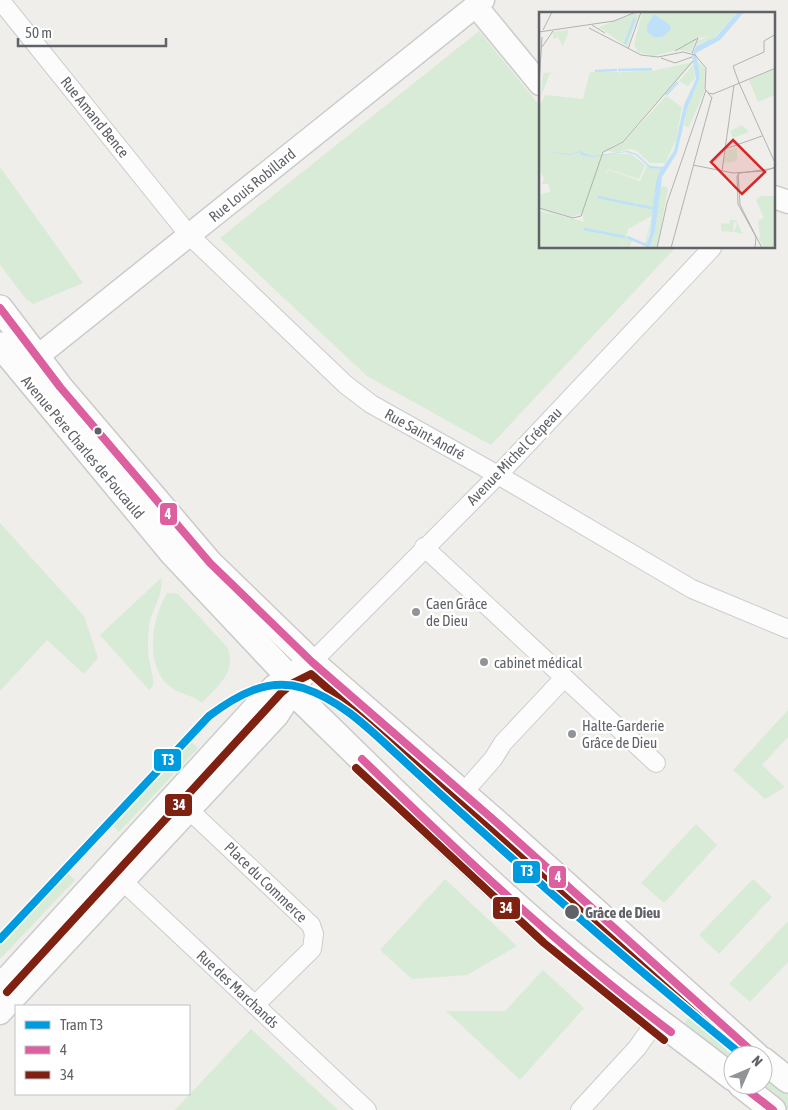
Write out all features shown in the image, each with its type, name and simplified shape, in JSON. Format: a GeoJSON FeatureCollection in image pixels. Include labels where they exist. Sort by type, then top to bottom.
{"type":"FeatureCollection","features":[{"type":"Feature","properties":{"kind":"main road","name":"Avenue Père Charles de Foucauld"},"geometry":{"type":"LineString","coordinates":[[0,308],[28,364],[172,554],[289,683],[462,856],[573,954],[656,1021],[723,1071]]}},
{"type":"Feature","properties":{"kind":"main road","name":"Avenue Père Charles de Foucauld"},"geometry":{"type":"LineString","coordinates":[[0,346],[28,364],[210,564],[312,662],[463,793],[745,1045]]}},
{"type":"Feature","properties":{"kind":"main road"},"geometry":{"type":"LineString","coordinates":[[773,1068],[788,1080]]}},
{"type":"Feature","properties":{"kind":"main road"},"geometry":{"type":"LineString","coordinates":[[754,1095],[773,1110]]}},
{"type":"Feature","properties":{"kind":"street","name":"Rue Amand Bence"},"geometry":{"type":"LineString","coordinates":[[0,0],[189,235]]}},
{"type":"Feature","properties":{"kind":"street","name":"Rue Louis Robillard"},"geometry":{"type":"LineString","coordinates":[[28,364],[480,3]]}},
{"type":"Feature","properties":{"kind":"street"},"geometry":{"type":"LineString","coordinates":[[480,3],[539,83]]}},
{"type":"Feature","properties":{"kind":"street"},"geometry":{"type":"LineString","coordinates":[[776,198],[788,202]]}},
{"type":"Feature","properties":{"kind":"street","name":"Rue Saint-André"},"geometry":{"type":"LineString","coordinates":[[189,235],[346,385],[372,404],[498,475],[692,589],[788,629]]}},
{"type":"Feature","properties":{"kind":"street","name":"Avenue Michel Crépeau"},"geometry":{"type":"LineString","coordinates":[[312,662],[424,547],[498,475],[711,249]]}},
{"type":"Feature","properties":{"kind":"street"},"geometry":{"type":"LineString","coordinates":[[424,547],[656,764]]}},
{"type":"Feature","properties":{"kind":"street"},"geometry":{"type":"LineString","coordinates":[[0,1013],[116,875],[225,738],[312,662]]}},
{"type":"Feature","properties":{"kind":"street"},"geometry":{"type":"LineString","coordinates":[[463,793],[564,678]]}},
{"type":"Feature","properties":{"kind":"street"},"geometry":{"type":"LineString","coordinates":[[0,986],[188,809],[277,716],[289,683]]}},
{"type":"Feature","properties":{"kind":"street","name":"Place du Commerce"},"geometry":{"type":"LineString","coordinates":[[188,809],[311,925],[314,934],[312,949],[255,1005]]}},
{"type":"Feature","properties":{"kind":"street","name":"Rue des Marchands"},"geometry":{"type":"LineString","coordinates":[[116,875],[367,1110]]}},
{"type":"Feature","properties":{"kind":"street"},"geometry":{"type":"LineString","coordinates":[[580,1110],[637,1048],[656,1021]]}},
{"type":"Feature","properties":{"kind":"green space"},"geometry":{"type":"Polygon","coordinates":[[[479,31],[539,105],[539,249],[674,249],[491,445],[367,376],[220,238],[479,31]]]}},
{"type":"Feature","properties":{"kind":"green space"},"geometry":{"type":"Polygon","coordinates":[[[0,167],[83,283],[33,304],[26,299],[0,265],[0,167]]]}},
{"type":"Feature","properties":{"kind":"green space"},"geometry":{"type":"Polygon","coordinates":[[[0,523],[84,616],[98,658],[84,674],[47,640],[0,691],[0,523]]]}},
{"type":"Feature","properties":{"kind":"green space"},"geometry":{"type":"Polygon","coordinates":[[[161,578],[161,591],[149,627],[148,654],[153,686],[149,690],[100,635],[161,578]]]}},
{"type":"Feature","properties":{"kind":"green space"},"geometry":{"type":"Polygon","coordinates":[[[167,593],[178,594],[227,647],[230,656],[230,664],[224,678],[202,703],[195,698],[174,690],[168,685],[159,673],[155,662],[153,638],[155,625],[162,602],[167,593]]]}},
{"type":"Feature","properties":{"kind":"green space"},"geometry":{"type":"Polygon","coordinates":[[[788,710],[788,737],[762,765],[785,787],[765,799],[733,770],[788,710]]]}},
{"type":"Feature","properties":{"kind":"green space"},"geometry":{"type":"Polygon","coordinates":[[[184,735],[198,748],[119,832],[106,819],[184,735]]]}},
{"type":"Feature","properties":{"kind":"green space"},"geometry":{"type":"Polygon","coordinates":[[[696,824],[717,845],[664,903],[641,883],[696,824]]]}},
{"type":"Feature","properties":{"kind":"green space"},"geometry":{"type":"Polygon","coordinates":[[[62,867],[75,880],[0,959],[0,934],[62,867]]]}},
{"type":"Feature","properties":{"kind":"green space"},"geometry":{"type":"Polygon","coordinates":[[[445,879],[517,946],[467,975],[412,979],[380,950],[445,879]]]}},
{"type":"Feature","properties":{"kind":"green space"},"geometry":{"type":"Polygon","coordinates":[[[753,879],[772,897],[719,954],[699,935],[753,879]]]}},
{"type":"Feature","properties":{"kind":"green space"},"geometry":{"type":"Polygon","coordinates":[[[788,921],[788,962],[750,1002],[729,984],[788,921]]]}},
{"type":"Feature","properties":{"kind":"green space"},"geometry":{"type":"Polygon","coordinates":[[[543,970],[584,1008],[520,1080],[446,1011],[505,1011],[543,970]]]}},
{"type":"Feature","properties":{"kind":"green space"},"geometry":{"type":"Polygon","coordinates":[[[694,1011],[736,1045],[723,1045],[723,1059],[683,1025],[694,1011]]]}},
{"type":"Feature","properties":{"kind":"green space"},"geometry":{"type":"Polygon","coordinates":[[[251,1029],[338,1110],[175,1110],[251,1029]]]}},
{"type":"Feature","properties":{"kind":"green space"},"geometry":{"type":"Polygon","coordinates":[[[773,1075],[788,1087],[788,1110],[768,1095],[773,1095],[773,1075]]]}},
{"type":"Feature","properties":{"kind":"tram line","name":"T3"},"geometry":{"type":"LineString","coordinates":[[0,939],[209,716],[241,695],[253,690],[277,685],[290,685],[318,694],[356,718],[581,920],[730,1045]]}},
{"type":"Feature","properties":{"kind":"transit line","name":"4"},"geometry":{"type":"LineString","coordinates":[[0,308],[60,387],[210,563],[312,662],[495,821],[745,1045]]}},
{"type":"Feature","properties":{"kind":"transit line","name":"34"},"geometry":{"type":"LineString","coordinates":[[7,992],[281,693],[293,683],[311,674],[488,828],[730,1045]]}},
{"type":"Feature","properties":{"kind":"transit line","name":"4"},"geometry":{"type":"LineString","coordinates":[[362,759],[512,900],[590,968],[671,1032]]}},
{"type":"Feature","properties":{"kind":"transit line","name":"34"},"geometry":{"type":"LineString","coordinates":[[356,768],[544,943],[664,1040]]}},
{"type":"Feature","properties":{"kind":"transit line","name":"4"},"geometry":{"type":"LineString","coordinates":[[754,1095],[773,1110]]}},
{"type":"Feature","properties":{"kind":"place","name":"Caen Grâce de Dieu"},"geometry":{"type":"Point","coordinates":[416,612]}},
{"type":"Feature","properties":{"kind":"place","name":"cabinet médical"},"geometry":{"type":"Point","coordinates":[484,662]}},
{"type":"Feature","properties":{"kind":"place","name":"Halte-Garderie Grâce de Dieu"},"geometry":{"type":"Point","coordinates":[572,734]}},
{"type":"Feature","properties":{"kind":"place","name":"Grâce de Dieu"},"geometry":{"type":"Point","coordinates":[572,912]}}]}
